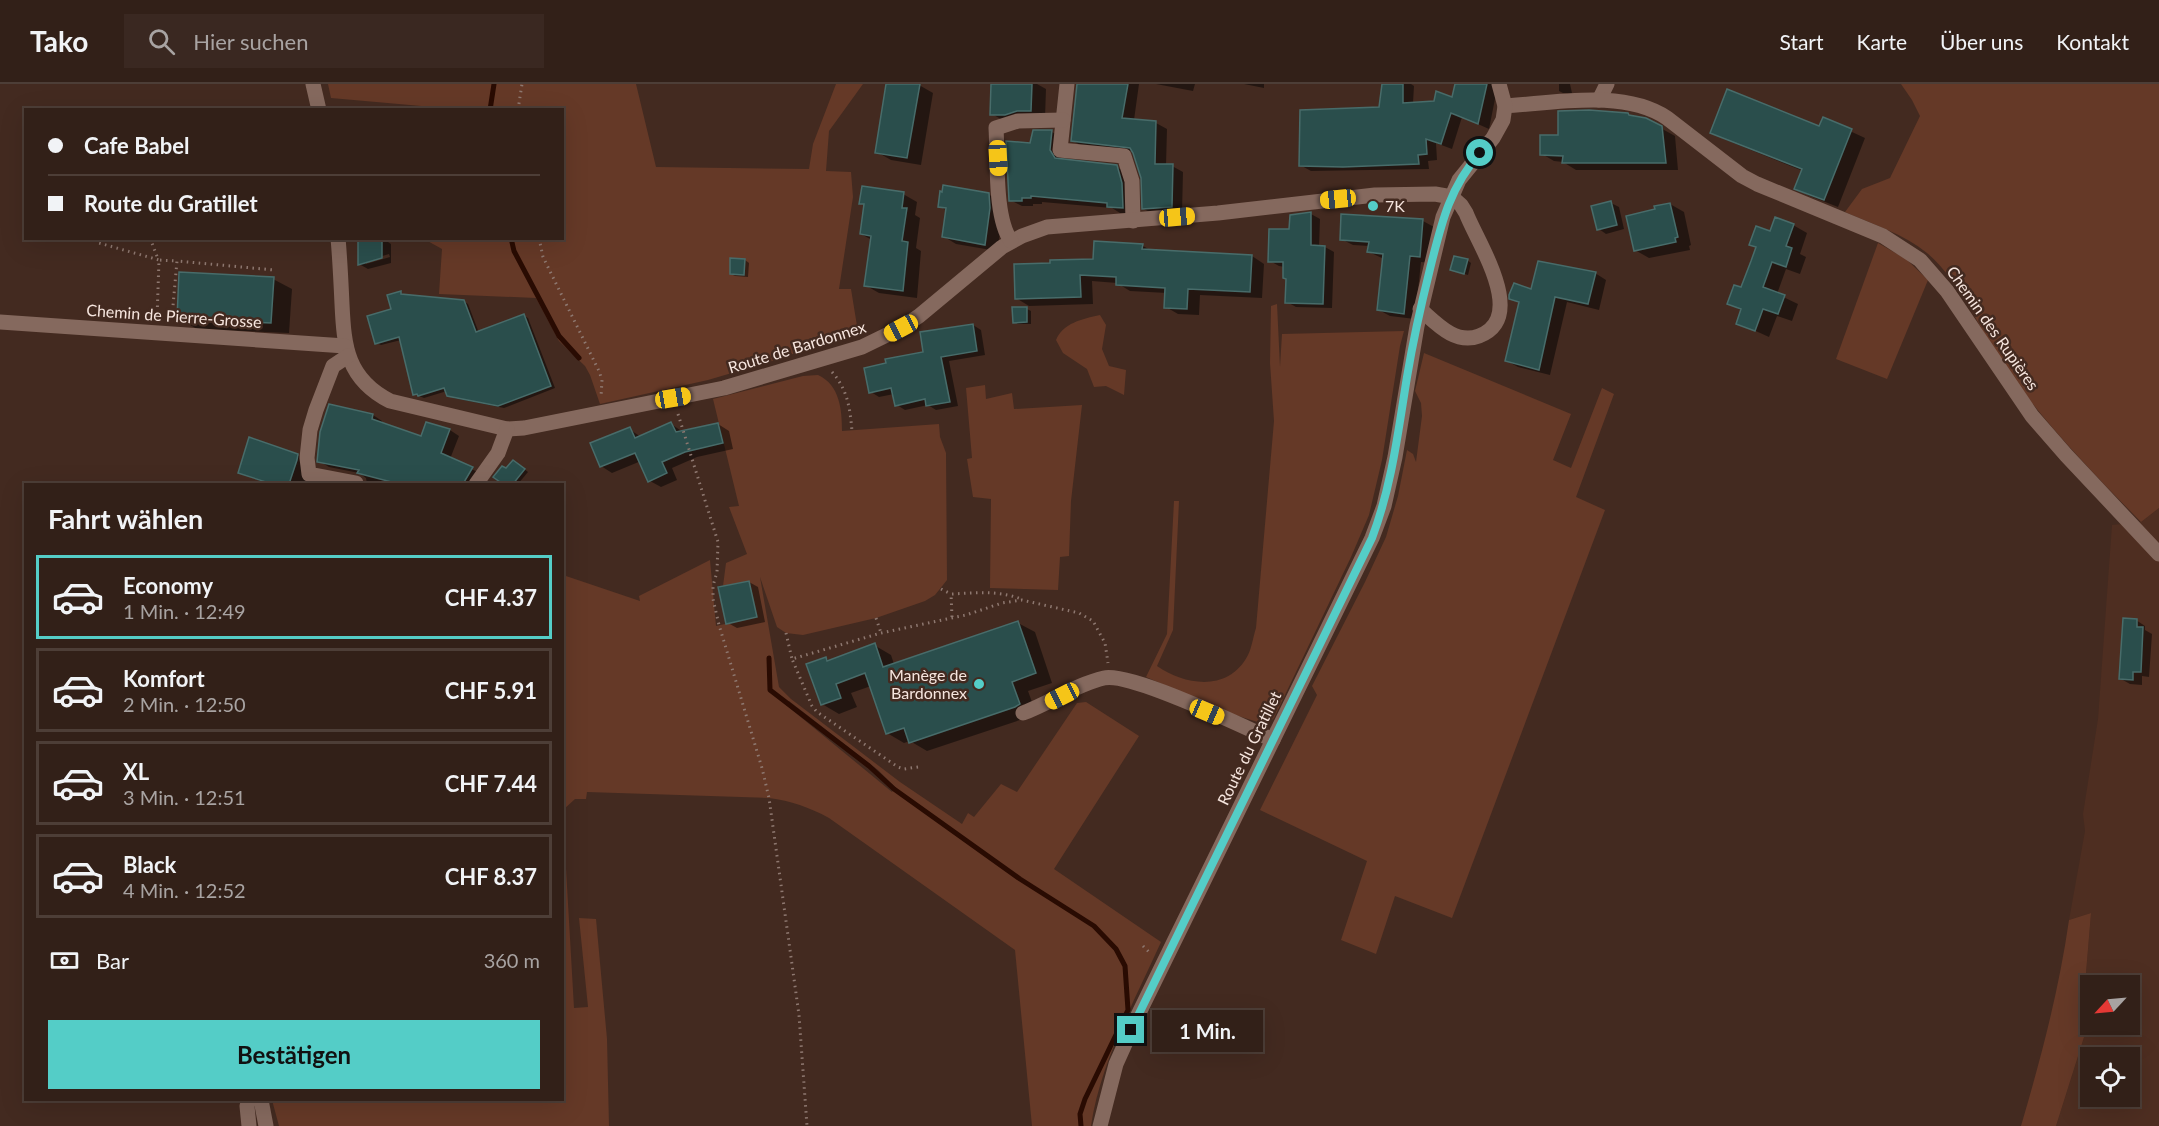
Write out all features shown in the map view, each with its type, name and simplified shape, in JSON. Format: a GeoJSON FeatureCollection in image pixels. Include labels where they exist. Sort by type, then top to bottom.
{"type":"FeatureCollection","features":[{"type":"Feature","properties":{"kind":"street"},"geometry":{"type":"LineString","coordinates":[[313,84],[319,108]]}},
{"type":"Feature","properties":{"kind":"street"},"geometry":{"type":"LineString","coordinates":[[1067,84],[1060,150],[1124,156],[1132,181],[1133,221]]}},
{"type":"Feature","properties":{"kind":"street"},"geometry":{"type":"LineString","coordinates":[[1498,84],[1505,106]]}},
{"type":"Feature","properties":{"kind":"street"},"geometry":{"type":"LineString","coordinates":[[1599,100],[1607,84]]}},
{"type":"Feature","properties":{"kind":"street","name":"Chemin des Rupières"},"geometry":{"type":"LineString","coordinates":[[1505,106],[1599,100],[1632,103],[1657,112],[1742,176],[1883,236],[1920,260],[1947,291],[2032,416],[2159,554]]}},
{"type":"Feature","properties":{"kind":"street","name":"Route du Gratillet"},"geometry":{"type":"LineString","coordinates":[[1100,1126],[1116,1064],[1139,1013],[1350,585],[1384,506],[1395,457],[1420,309],[1443,217],[1467,168],[1498,129],[1505,106]]}},
{"type":"Feature","properties":{"kind":"street"},"geometry":{"type":"LineString","coordinates":[[1011,241],[1000,217],[996,128],[1018,121],[1063,120]]}},
{"type":"Feature","properties":{"kind":"street","name":"Route de Bardonnex"},"geometry":{"type":"LineString","coordinates":[[507,429],[524,428],[724,388],[862,347],[901,328],[933,305],[1011,241],[1047,227],[1133,221],[1375,195],[1435,194],[1452,197]]}},
{"type":"Feature","properties":{"kind":"street"},"geometry":{"type":"LineString","coordinates":[[1420,309],[1438,326],[1462,338],[1480,336],[1488,331],[1496,324],[1500,314],[1500,291],[1495,278],[1466,213],[1452,197]]}},
{"type":"Feature","properties":{"kind":"street"},"geometry":{"type":"LineString","coordinates":[[339,240],[347,351],[352,366],[363,381],[390,401],[507,429],[498,453],[477,483]]}},
{"type":"Feature","properties":{"kind":"street","name":"Chemin de Pierre-Grosse"},"geometry":{"type":"LineString","coordinates":[[0,322],[178,334],[347,351]]}},
{"type":"Feature","properties":{"kind":"street"},"geometry":{"type":"LineString","coordinates":[[347,351],[333,366],[310,430],[307,458],[309,474],[356,483]]}},
{"type":"Feature","properties":{"kind":"street"},"geometry":{"type":"LineString","coordinates":[[1023,713],[1094,681],[1111,677],[1125,678],[1273,740]]}},
{"type":"Feature","properties":{"kind":"street"},"geometry":{"type":"LineString","coordinates":[[249,1101],[249,1126]]}},
{"type":"Feature","properties":{"kind":"street"},"geometry":{"type":"LineString","coordinates":[[261,1101],[266,1126]]}},
{"type":"Feature","properties":{"kind":"path"},"geometry":{"type":"LineString","coordinates":[[518,108],[522,84]]}},
{"type":"Feature","properties":{"kind":"path"},"geometry":{"type":"LineString","coordinates":[[97,240],[99,243],[159,260],[274,270]]}},
{"type":"Feature","properties":{"kind":"path"},"geometry":{"type":"LineString","coordinates":[[151,240],[159,260],[157,333]]}},
{"type":"Feature","properties":{"kind":"path"},"geometry":{"type":"LineString","coordinates":[[539,240],[543,257],[599,371],[602,386],[597,413]]}},
{"type":"Feature","properties":{"kind":"path"},"geometry":{"type":"LineString","coordinates":[[177,261],[172,316],[178,334]]}},
{"type":"Feature","properties":{"kind":"path"},"geometry":{"type":"LineString","coordinates":[[821,361],[840,381],[844,389],[850,407],[852,431]]}},
{"type":"Feature","properties":{"kind":"path"},"geometry":{"type":"LineString","coordinates":[[673,398],[718,542],[713,599],[769,798],[799,1015],[807,1126]]}},
{"type":"Feature","properties":{"kind":"path"},"geometry":{"type":"LineString","coordinates":[[941,589],[951,594],[990,592],[1009,594],[1022,600],[1079,613],[1093,621],[1105,643],[1111,677]]}},
{"type":"Feature","properties":{"kind":"path"},"geometry":{"type":"LineString","coordinates":[[951,594],[952,617]]}},
{"type":"Feature","properties":{"kind":"path"},"geometry":{"type":"LineString","coordinates":[[792,659],[881,633],[1022,600]]}},
{"type":"Feature","properties":{"kind":"path"},"geometry":{"type":"LineString","coordinates":[[876,618],[881,633]]}},
{"type":"Feature","properties":{"kind":"path"},"geometry":{"type":"LineString","coordinates":[[786,633],[792,659],[812,706],[898,767],[904,769],[918,767]]}},
{"type":"Feature","properties":{"kind":"shaded area"},"geometry":{"type":"Polygon","coordinates":[[[328,84],[636,84],[656,167],[809,169],[813,144],[836,84],[863,84],[829,131],[826,171],[851,172],[853,197],[839,289],[851,289],[858,332],[708,380],[600,404],[585,366],[559,341],[536,298],[439,294],[442,249],[426,240],[564,240],[564,108],[444,108],[331,98],[328,84]]]}},
{"type":"Feature","properties":{"kind":"shaded area"},"geometry":{"type":"Polygon","coordinates":[[[1901,84],[2159,84],[2159,508],[2141,522],[2071,449],[2022,391],[1939,264],[1908,240],[1845,212],[1862,189],[1890,178],[1920,116],[1901,84]]]}},
{"type":"Feature","properties":{"kind":"shaded area"},"geometry":{"type":"Polygon","coordinates":[[[1878,243],[1906,259],[1928,280],[1887,379],[1836,359],[1878,243]]]}},
{"type":"Feature","properties":{"kind":"shaded area"},"geometry":{"type":"Polygon","coordinates":[[[1277,304],[1280,367],[1282,334],[1404,331],[1382,460],[1369,515],[1274,718],[1264,724],[1232,714],[1146,677],[1167,634],[1174,501],[1179,501],[1173,630],[1157,666],[1168,673],[1194,681],[1219,680],[1240,667],[1251,649],[1256,628],[1274,421],[1270,363],[1271,306],[1277,304]]]}},
{"type":"Feature","properties":{"kind":"shaded area"},"geometry":{"type":"Polygon","coordinates":[[[1100,315],[1106,325],[1102,349],[1109,366],[1126,370],[1124,395],[1106,386],[1094,387],[1087,369],[1063,353],[1056,340],[1063,329],[1068,326],[1100,315]]]}},
{"type":"Feature","properties":{"kind":"shaded area"},"geometry":{"type":"Polygon","coordinates":[[[1424,353],[1571,414],[1553,460],[1571,468],[1602,388],[1614,394],[1576,497],[1605,510],[1452,918],[1395,896],[1376,954],[1341,940],[1367,861],[1260,810],[1317,695],[1312,686],[1386,537],[1398,496],[1407,450],[1413,454],[1416,462],[1422,416],[1421,403],[1415,391],[1424,353]]]}},
{"type":"Feature","properties":{"kind":"shaded area"},"geometry":{"type":"Polygon","coordinates":[[[818,375],[831,385],[838,399],[842,431],[939,424],[940,437],[946,453],[947,580],[935,595],[925,601],[876,618],[803,635],[786,633],[777,627],[760,577],[779,687],[791,699],[900,782],[962,824],[968,813],[974,817],[1001,784],[1017,792],[1077,703],[1086,702],[1139,736],[1054,869],[1161,942],[1110,1055],[1091,1126],[1032,1126],[1015,950],[829,818],[800,805],[769,798],[587,792],[586,799],[575,799],[564,809],[564,575],[640,601],[639,596],[710,560],[716,626],[756,617],[749,581],[723,586],[726,563],[747,554],[729,507],[739,506],[713,399],[803,376],[818,375]],[[789,701],[786,705],[892,792],[895,787],[878,770],[789,701]]]}},
{"type":"Feature","properties":{"kind":"shaded area"},"geometry":{"type":"Polygon","coordinates":[[[985,385],[986,399],[1012,393],[1014,409],[1082,405],[1071,501],[1069,556],[1060,557],[1058,590],[990,588],[991,499],[973,497],[967,459],[972,458],[966,388],[985,385]]]}},
{"type":"Feature","properties":{"kind":"shaded area"},"geometry":{"type":"Polygon","coordinates":[[[2159,508],[2159,1126],[2056,1126],[2080,1050],[2080,1107],[2140,1107],[2140,1047],[2081,1047],[2085,1035],[2140,1035],[2140,975],[2086,975],[2091,913],[2069,920],[2085,831],[2083,814],[2098,719],[2112,525],[2141,522],[2159,508]]]}},
{"type":"Feature","properties":{"kind":"shaded area"},"geometry":{"type":"Polygon","coordinates":[[[564,833],[574,1008],[588,1007],[579,918],[596,919],[607,1039],[609,1126],[279,1126],[272,1101],[564,1101],[564,833]]]}},
{"type":"Feature","properties":{"kind":"shaded area"},"geometry":{"type":"Polygon","coordinates":[[[2091,913],[2086,975],[2080,975],[2080,1035],[2085,1035],[2056,1126],[2021,1126],[2049,1024],[2069,920],[2091,913]]]}},
{"type":"Feature","properties":{"kind":"building"},"geometry":{"type":"Polygon","coordinates":[[[886,84],[920,84],[907,158],[875,153],[886,84]]]}},
{"type":"Feature","properties":{"kind":"building"},"geometry":{"type":"Polygon","coordinates":[[[991,84],[1032,84],[1031,111],[990,115],[991,84]]]}},
{"type":"Feature","properties":{"kind":"building"},"geometry":{"type":"Polygon","coordinates":[[[1077,84],[1128,84],[1122,118],[1156,121],[1155,164],[1173,164],[1172,207],[1142,209],[1141,178],[1130,148],[1071,141],[1077,84]]]}},
{"type":"Feature","properties":{"kind":"building"},"geometry":{"type":"Polygon","coordinates":[[[1382,84],[1403,84],[1403,103],[1434,101],[1436,91],[1452,97],[1455,84],[1487,84],[1478,124],[1451,113],[1441,144],[1426,139],[1427,154],[1418,155],[1419,164],[1299,166],[1300,110],[1379,107],[1382,84]]]}},
{"type":"Feature","properties":{"kind":"building"},"geometry":{"type":"Polygon","coordinates":[[[1727,89],[1819,126],[1823,117],[1852,129],[1824,200],[1794,189],[1802,169],[1710,133],[1727,89]]]}},
{"type":"Feature","properties":{"kind":"building"},"geometry":{"type":"Polygon","coordinates":[[[1589,110],[1628,113],[1662,126],[1666,163],[1562,163],[1563,156],[1540,155],[1540,135],[1558,135],[1558,111],[1589,110]]]}},
{"type":"Feature","properties":{"kind":"building"},"geometry":{"type":"Polygon","coordinates":[[[1033,130],[1052,130],[1050,150],[1055,158],[1117,165],[1122,183],[1123,208],[1107,207],[1107,203],[1031,196],[1031,198],[1022,198],[1022,201],[1009,201],[1006,141],[1030,143],[1033,130]]]}},
{"type":"Feature","properties":{"kind":"building"},"geometry":{"type":"Polygon","coordinates":[[[943,185],[989,193],[990,208],[985,245],[942,237],[946,208],[938,207],[943,185]]]}},
{"type":"Feature","properties":{"kind":"building"},"geometry":{"type":"Polygon","coordinates":[[[862,186],[904,192],[902,208],[907,208],[902,241],[908,242],[903,291],[864,286],[871,236],[860,234],[864,204],[859,204],[862,186]]]}},
{"type":"Feature","properties":{"kind":"building"},"geometry":{"type":"Polygon","coordinates":[[[1611,201],[1617,225],[1597,230],[1591,206],[1611,201]]]}},
{"type":"Feature","properties":{"kind":"building"},"geometry":{"type":"Polygon","coordinates":[[[1670,203],[1678,237],[1675,238],[1676,242],[1634,251],[1626,216],[1670,203]]]}},
{"type":"Feature","properties":{"kind":"building"},"geometry":{"type":"Polygon","coordinates":[[[1311,212],[1311,245],[1325,246],[1323,304],[1285,303],[1286,279],[1283,278],[1283,262],[1268,262],[1269,229],[1289,229],[1290,215],[1311,212]]]}},
{"type":"Feature","properties":{"kind":"building"},"geometry":{"type":"Polygon","coordinates":[[[1341,214],[1423,219],[1420,257],[1410,256],[1404,314],[1377,310],[1383,254],[1367,252],[1369,242],[1340,240],[1341,214]]]}},
{"type":"Feature","properties":{"kind":"building"},"geometry":{"type":"Polygon","coordinates":[[[1775,217],[1794,224],[1786,246],[1792,248],[1786,267],[1772,262],[1763,287],[1785,295],[1778,314],[1763,309],[1755,331],[1736,324],[1741,309],[1727,304],[1734,285],[1741,287],[1751,261],[1756,247],[1749,245],[1756,226],[1770,231],[1775,217]]]}},
{"type":"Feature","properties":{"kind":"building"},"geometry":{"type":"Polygon","coordinates":[[[358,240],[382,240],[382,258],[358,265],[358,240]]]}},
{"type":"Feature","properties":{"kind":"building"},"geometry":{"type":"Polygon","coordinates":[[[1094,241],[1143,244],[1142,249],[1252,255],[1250,292],[1188,289],[1187,309],[1164,308],[1165,288],[1116,285],[1116,277],[1080,275],[1081,297],[1015,299],[1014,264],[1093,259],[1094,241]]]}},
{"type":"Feature","properties":{"kind":"building"},"geometry":{"type":"Polygon","coordinates":[[[1454,256],[1468,259],[1464,274],[1450,270],[1454,256]]]}},
{"type":"Feature","properties":{"kind":"building"},"geometry":{"type":"Polygon","coordinates":[[[730,258],[745,259],[744,275],[730,274],[730,258]]]}},
{"type":"Feature","properties":{"kind":"building"},"geometry":{"type":"Polygon","coordinates":[[[1538,261],[1596,272],[1588,304],[1555,297],[1539,370],[1505,361],[1519,302],[1509,299],[1509,295],[1514,283],[1531,289],[1538,261]]]}},
{"type":"Feature","properties":{"kind":"building"},"geometry":{"type":"Polygon","coordinates":[[[179,272],[274,277],[271,323],[177,319],[179,272]]]}},
{"type":"Feature","properties":{"kind":"building"},"geometry":{"type":"Polygon","coordinates":[[[401,291],[401,294],[464,300],[476,332],[524,314],[551,386],[498,406],[447,396],[444,388],[418,396],[413,395],[399,337],[375,344],[367,316],[391,309],[387,295],[401,291]]]}},
{"type":"Feature","properties":{"kind":"building"},"geometry":{"type":"Polygon","coordinates":[[[1012,307],[1027,307],[1027,322],[1013,323],[1012,307]]]}},
{"type":"Feature","properties":{"kind":"building"},"geometry":{"type":"Polygon","coordinates":[[[973,324],[977,351],[941,357],[950,402],[926,406],[925,399],[895,406],[891,388],[869,393],[864,368],[886,363],[885,359],[923,352],[920,332],[973,324]]]}},
{"type":"Feature","properties":{"kind":"building"},"geometry":{"type":"Polygon","coordinates":[[[329,404],[373,414],[372,419],[421,436],[426,422],[450,429],[441,453],[473,467],[464,483],[395,483],[357,473],[359,470],[317,462],[320,432],[329,404]]]}},
{"type":"Feature","properties":{"kind":"building"},"geometry":{"type":"Polygon","coordinates":[[[671,422],[676,432],[718,423],[723,443],[685,452],[662,462],[667,473],[648,482],[635,453],[600,467],[590,443],[630,427],[635,438],[671,422]]]}},
{"type":"Feature","properties":{"kind":"building"},"geometry":{"type":"Polygon","coordinates":[[[249,437],[298,454],[289,483],[269,483],[238,473],[249,437]]]}},
{"type":"Feature","properties":{"kind":"building"},"geometry":{"type":"Polygon","coordinates":[[[513,460],[525,469],[514,483],[502,483],[493,477],[502,466],[506,468],[513,460]]]}},
{"type":"Feature","properties":{"kind":"building"},"geometry":{"type":"Polygon","coordinates":[[[749,581],[757,617],[726,624],[718,587],[749,581]]]}},
{"type":"Feature","properties":{"kind":"building"},"geometry":{"type":"Polygon","coordinates":[[[2123,618],[2137,619],[2137,627],[2143,627],[2141,672],[2133,672],[2133,680],[2119,679],[2123,618]]]}},
{"type":"Feature","properties":{"kind":"building"},"geometry":{"type":"Polygon","coordinates":[[[1018,621],[1036,673],[1012,682],[1020,704],[909,743],[904,728],[886,734],[865,673],[836,684],[841,698],[821,705],[806,664],[826,657],[827,661],[875,643],[883,667],[1018,621]]]}},
{"type":"Feature","properties":{"kind":"waterway"},"geometry":{"type":"LineString","coordinates":[[490,108],[494,84]]}},
{"type":"Feature","properties":{"kind":"waterway"},"geometry":{"type":"LineString","coordinates":[[511,240],[514,251],[559,336],[579,358]]}},
{"type":"Feature","properties":{"kind":"waterway"},"geometry":{"type":"LineString","coordinates":[[769,658],[770,690],[869,766],[894,789],[1020,879],[1094,926],[1116,949],[1125,966],[1128,1010],[1085,1099],[1080,1114],[1081,1126]]}},
{"type":"Feature","properties":{"kind":"place","name":"7K"},"geometry":{"type":"Point","coordinates":[1373,206]}},
{"type":"Feature","properties":{"kind":"place","name":"Manège de Bardonnex"},"geometry":{"type":"Point","coordinates":[979,684]}},
{"type":"Feature","properties":{"kind":"route"},"geometry":{"type":"LineString","coordinates":[[1131,1030],[1372,538],[1384,506],[1395,457],[1420,309],[1443,217],[1459,180],[1480,153]]}}]}
